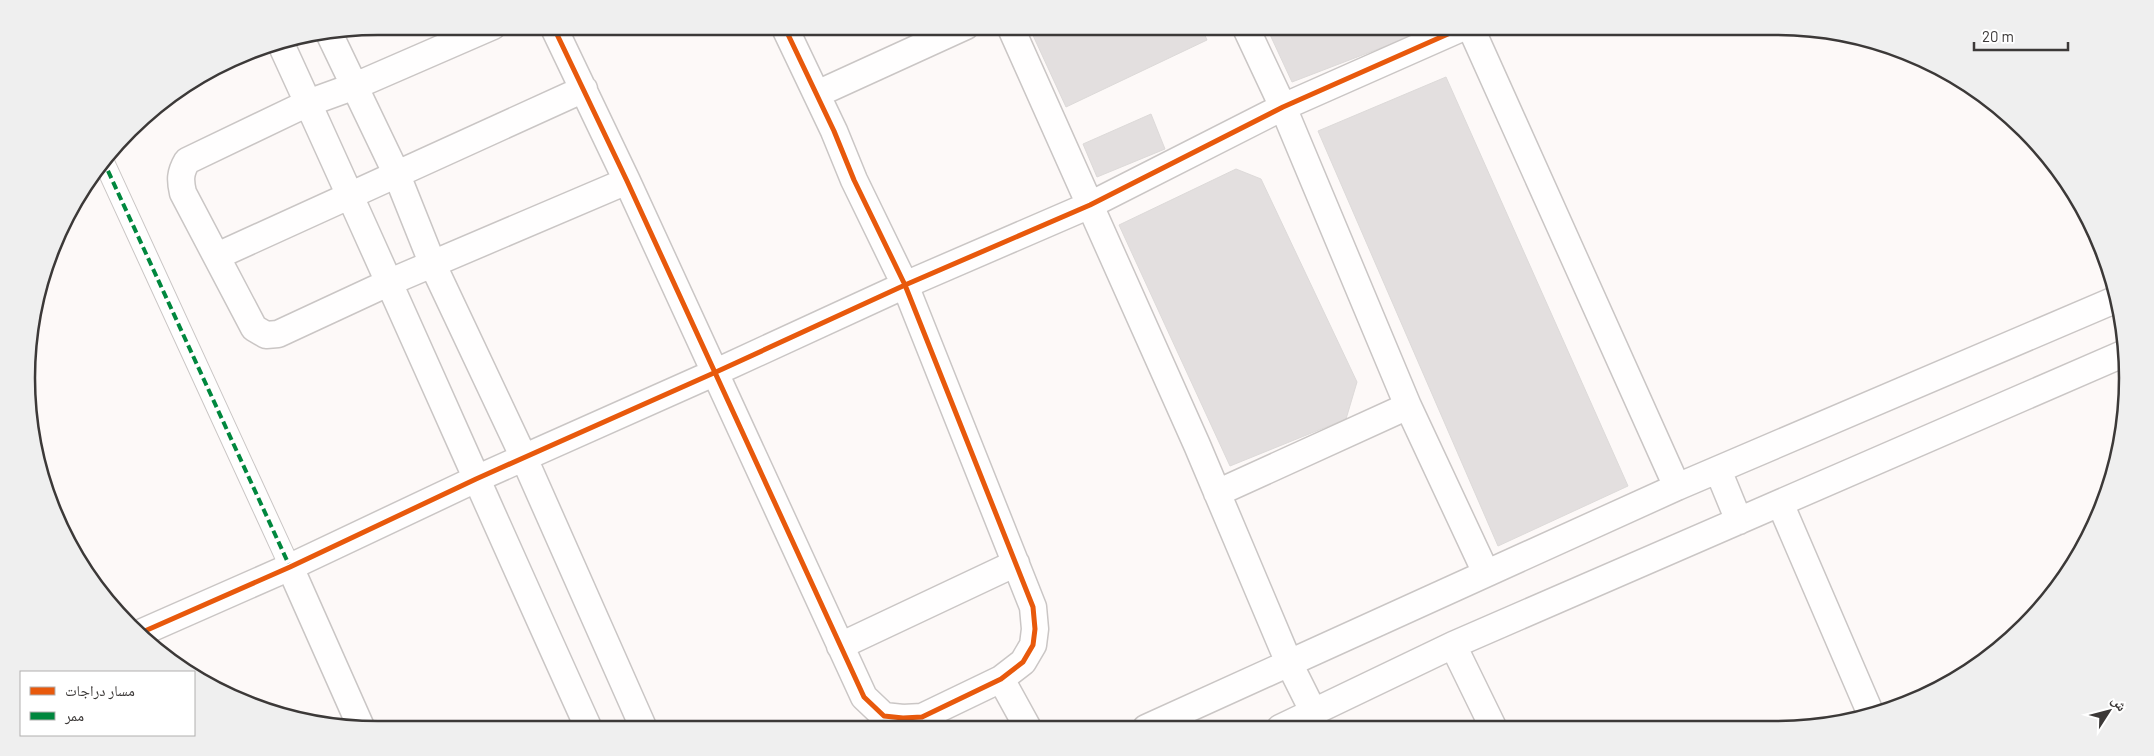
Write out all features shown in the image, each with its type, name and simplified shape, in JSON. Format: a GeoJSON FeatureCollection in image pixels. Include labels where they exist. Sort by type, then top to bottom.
{"type":"FeatureCollection","features":[{"type":"Feature","properties":{"kind":"street"},"geometry":{"type":"LineString","coordinates":[[472,35],[355,86],[308,103],[187,161],[182,170],[180,180],[183,193],[254,328],[266,335],[278,334],[390,282],[627,181]]}},
{"type":"Feature","properties":{"kind":"street"},"geometry":{"type":"LineString","coordinates":[[557,35],[716,372],[864,697],[884,716],[922,717],[1001,679],[1024,662],[1033,645],[1035,629],[1033,607],[905,285],[854,180],[817,94],[788,35]]}},
{"type":"Feature","properties":{"kind":"street"},"geometry":{"type":"LineString","coordinates":[[817,94],[946,35]]}},
{"type":"Feature","properties":{"kind":"street"},"geometry":{"type":"LineString","coordinates":[[1014,35],[1217,494],[1289,663],[1314,713]]}},
{"type":"Feature","properties":{"kind":"street"},"geometry":{"type":"LineString","coordinates":[[1249,35],[1283,107],[1408,406],[1486,574]]}},
{"type":"Feature","properties":{"kind":"street"},"geometry":{"type":"LineString","coordinates":[[146,631],[290,567],[476,479],[905,285],[1090,205],[1283,107],[1446,35]]}},
{"type":"Feature","properties":{"kind":"street"},"geometry":{"type":"LineString","coordinates":[[1474,35],[1677,487]]}},
{"type":"Feature","properties":{"kind":"street"},"geometry":{"type":"LineString","coordinates":[[332,38],[397,175],[433,265],[524,458],[640,721]]}},
{"type":"Feature","properties":{"kind":"street"},"geometry":{"type":"LineString","coordinates":[[283,49],[390,282],[476,479],[585,721]]}},
{"type":"Feature","properties":{"kind":"street"},"geometry":{"type":"LineString","coordinates":[[217,256],[584,89]]}},
{"type":"Feature","properties":{"kind":"street"},"geometry":{"type":"LineString","coordinates":[[107,168],[290,567],[358,720]]}},
{"type":"Feature","properties":{"kind":"street"},"geometry":{"type":"LineString","coordinates":[[1161,721],[1677,487],[2110,302]]}},
{"type":"Feature","properties":{"kind":"street"},"geometry":{"type":"LineString","coordinates":[[1296,721],[1453,645],[2118,356]]}},
{"type":"Feature","properties":{"kind":"street"},"geometry":{"type":"LineString","coordinates":[[1217,494],[1408,406]]}},
{"type":"Feature","properties":{"kind":"street"},"geometry":{"type":"LineString","coordinates":[[1718,470],[1739,521]]}},
{"type":"Feature","properties":{"kind":"street"},"geometry":{"type":"LineString","coordinates":[[1780,504],[1868,708]]}},
{"type":"Feature","properties":{"kind":"street"},"geometry":{"type":"LineString","coordinates":[[840,646],[1016,563]]}},
{"type":"Feature","properties":{"kind":"street"},"geometry":{"type":"LineString","coordinates":[[1453,645],[1490,721]]}},
{"type":"Feature","properties":{"kind":"street"},"geometry":{"type":"LineString","coordinates":[[1001,679],[1024,721]]}},
{"type":"Feature","properties":{"kind":"building"},"geometry":{"type":"Polygon","coordinates":[[[1033,35],[1205,35],[1207,40],[1066,107],[1033,35]]]}},
{"type":"Feature","properties":{"kind":"building"},"geometry":{"type":"Polygon","coordinates":[[[1270,35],[1415,35],[1292,82],[1270,35]]]}},
{"type":"Feature","properties":{"kind":"building"},"geometry":{"type":"Polygon","coordinates":[[[1446,77],[1628,486],[1498,546],[1318,131],[1446,77]]]}},
{"type":"Feature","properties":{"kind":"building"},"geometry":{"type":"Polygon","coordinates":[[[1151,114],[1165,149],[1097,177],[1083,144],[1151,114]]]}},
{"type":"Feature","properties":{"kind":"building"},"geometry":{"type":"Polygon","coordinates":[[[1236,169],[1261,179],[1357,382],[1346,419],[1230,466],[1119,225],[1236,169]]]}},
{"type":"Feature","properties":{"kind":"marked path"},"geometry":{"type":"LineString","coordinates":[[107,168],[290,567]]}},
{"type":"Feature","properties":{"kind":"cycle path"},"geometry":{"type":"LineString","coordinates":[[557,35],[627,181],[864,697],[884,716],[922,717],[1001,679],[1023,662],[1033,645],[1035,629],[1033,607],[905,285],[854,180],[834,131],[788,35]]}},
{"type":"Feature","properties":{"kind":"cycle path"},"geometry":{"type":"LineString","coordinates":[[146,631],[290,567],[476,479],[905,285],[1090,205],[1283,107],[1446,35]]}}]}
